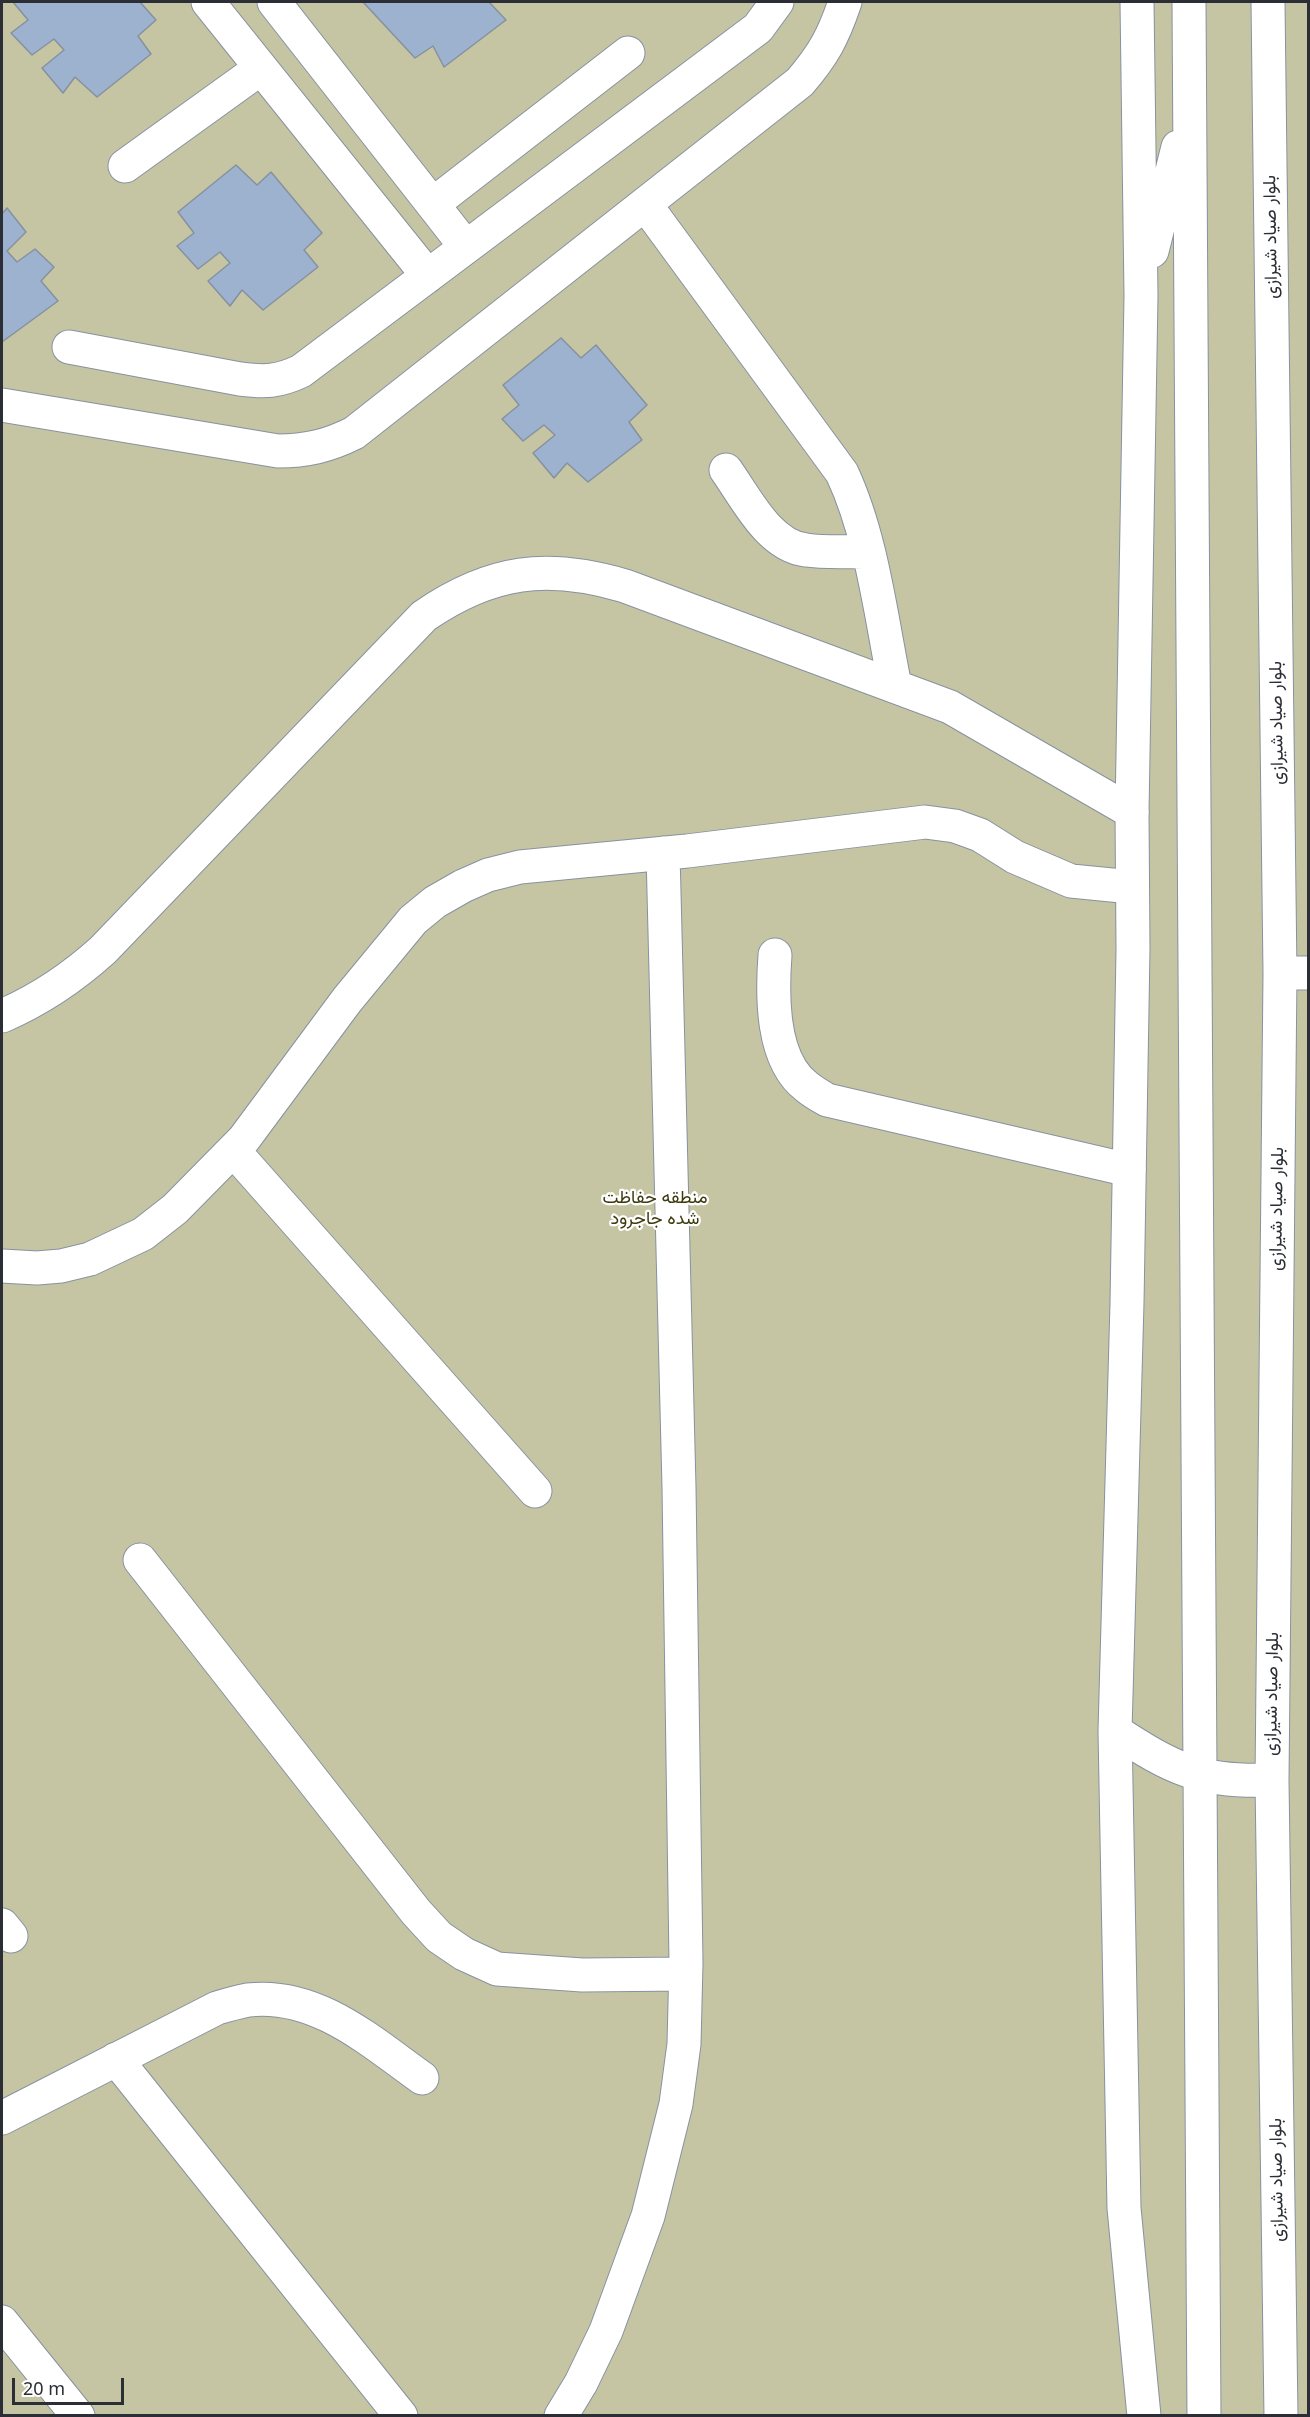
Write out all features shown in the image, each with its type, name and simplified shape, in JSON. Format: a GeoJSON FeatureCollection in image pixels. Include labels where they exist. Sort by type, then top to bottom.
{"type":"FeatureCollection","features":[{"type":"Feature","properties":{"kind":"street"},"geometry":{"type":"LineString","coordinates":[[208,2],[428,276]]}},
{"type":"Feature","properties":{"kind":"street"},"geometry":{"type":"LineString","coordinates":[[274,2],[466,247]]}},
{"type":"Feature","properties":{"kind":"street"},"geometry":{"type":"LineString","coordinates":[[69,347],[240,379],[283,380],[301,371],[758,28],[777,2]]}},
{"type":"Feature","properties":{"kind":"street"},"geometry":{"type":"LineString","coordinates":[[2,405],[278,451],[302,451],[330,445],[354,433],[800,82],[821,58],[835,31],[845,2]]}},
{"type":"Feature","properties":{"kind":"street"},"geometry":{"type":"LineString","coordinates":[[1137,2],[1141,296],[1132,812],[1133,949],[1115,1731],[1124,2208],[1144,2415]]}},
{"type":"Feature","properties":{"kind":"street"},"geometry":{"type":"LineString","coordinates":[[1167,2],[1190,65]]}},
{"type":"Feature","properties":{"kind":"street"},"geometry":{"type":"LineString","coordinates":[[1189,2],[1204,2415]]}},
{"type":"Feature","properties":{"kind":"street","name":"بلوار صیاد شیرازی"},"geometry":{"type":"LineString","coordinates":[[1268,2],[1294,973],[1272,1780],[1281,2415]]}},
{"type":"Feature","properties":{"kind":"street"},"geometry":{"type":"LineString","coordinates":[[433,204],[628,53]]}},
{"type":"Feature","properties":{"kind":"street"},"geometry":{"type":"LineString","coordinates":[[125,166],[261,68]]}},
{"type":"Feature","properties":{"kind":"street"},"geometry":{"type":"LineString","coordinates":[[1141,296],[1190,101]]}},
{"type":"Feature","properties":{"kind":"street"},"geometry":{"type":"LineString","coordinates":[[645,204],[842,473],[854,498],[868,552],[895,686]]}},
{"type":"Feature","properties":{"kind":"street"},"geometry":{"type":"LineString","coordinates":[[726,470],[774,536],[789,545],[805,550],[868,552]]}},
{"type":"Feature","properties":{"kind":"street"},"geometry":{"type":"LineString","coordinates":[[2,1016],[27,1005],[53,989],[103,950],[424,616],[449,599],[476,586],[532,573],[591,576],[625,586],[950,707],[1132,812]]}},
{"type":"Feature","properties":{"kind":"street"},"geometry":{"type":"LineString","coordinates":[[2,1266],[37,1268],[90,1260],[143,1234],[175,1209],[244,1139],[413,920],[435,902],[488,875],[520,867],[663,853],[924,822],[955,826],[980,835],[1015,857],[1071,881],[1132,886]]}},
{"type":"Feature","properties":{"kind":"street"},"geometry":{"type":"LineString","coordinates":[[561,2415],[581,2384],[606,2331],[648,2216],[676,2104],[684,2044],[679,1487],[663,853]]}},
{"type":"Feature","properties":{"kind":"street"},"geometry":{"type":"LineString","coordinates":[[775,955],[772,996],[776,1027],[787,1062],[805,1086],[827,1100],[1129,1170]]}},
{"type":"Feature","properties":{"kind":"street"},"geometry":{"type":"LineString","coordinates":[[232,1150],[535,1491]]}},
{"type":"Feature","properties":{"kind":"street"},"geometry":{"type":"LineString","coordinates":[[140,1560],[416,1912],[439,1936],[464,1954],[497,1969],[582,1975],[685,1974]]}},
{"type":"Feature","properties":{"kind":"street"},"geometry":{"type":"LineString","coordinates":[[1115,1731],[1155,1757],[1199,1776],[1235,1782],[1272,1780]]}},
{"type":"Feature","properties":{"kind":"street"},"geometry":{"type":"LineString","coordinates":[[2,2118],[217,2008],[249,2000],[287,2002],[316,2009],[346,2024],[422,2078]]}},
{"type":"Feature","properties":{"kind":"street"},"geometry":{"type":"LineString","coordinates":[[116,2059],[401,2415]]}},
{"type":"Feature","properties":{"kind":"street"},"geometry":{"type":"LineString","coordinates":[[2,2322],[78,2415]]}},
{"type":"Feature","properties":{"kind":"green space","name":"منطقه حفاظت شده جاجرود"},"geometry":{"type":"Polygon","coordinates":[[[2,2],[1308,2],[1308,2415],[2,2415],[2,2]]]}},
{"type":"Feature","properties":{"kind":"building"},"geometry":{"type":"Polygon","coordinates":[[[13,2],[140,2],[156,20],[138,36],[151,54],[97,97],[75,77],[63,93],[42,68],[64,50],[54,39],[32,55],[11,33],[28,20],[13,2]]]}},
{"type":"Feature","properties":{"kind":"building"},"geometry":{"type":"Polygon","coordinates":[[[363,2],[489,2],[506,20],[444,67],[433,46],[415,58],[363,2]]]}},
{"type":"Feature","properties":{"kind":"building"},"geometry":{"type":"Polygon","coordinates":[[[236,165],[257,185],[271,172],[322,233],[304,250],[318,267],[263,310],[242,290],[230,306],[208,281],[230,263],[220,252],[198,269],[177,246],[194,233],[178,212],[236,165]]]}},
{"type":"Feature","properties":{"kind":"building"},"geometry":{"type":"Polygon","coordinates":[[[7,208],[26,232],[7,251],[17,262],[35,249],[54,267],[41,281],[58,301],[2,342],[2,214],[7,208]]]}},
{"type":"Feature","properties":{"kind":"building"},"geometry":{"type":"Polygon","coordinates":[[[561,338],[581,358],[596,345],[647,405],[629,422],[642,440],[588,482],[567,463],[554,478],[533,453],[555,435],[544,425],[523,441],[502,419],[519,405],[503,385],[561,338]]]}}]}
